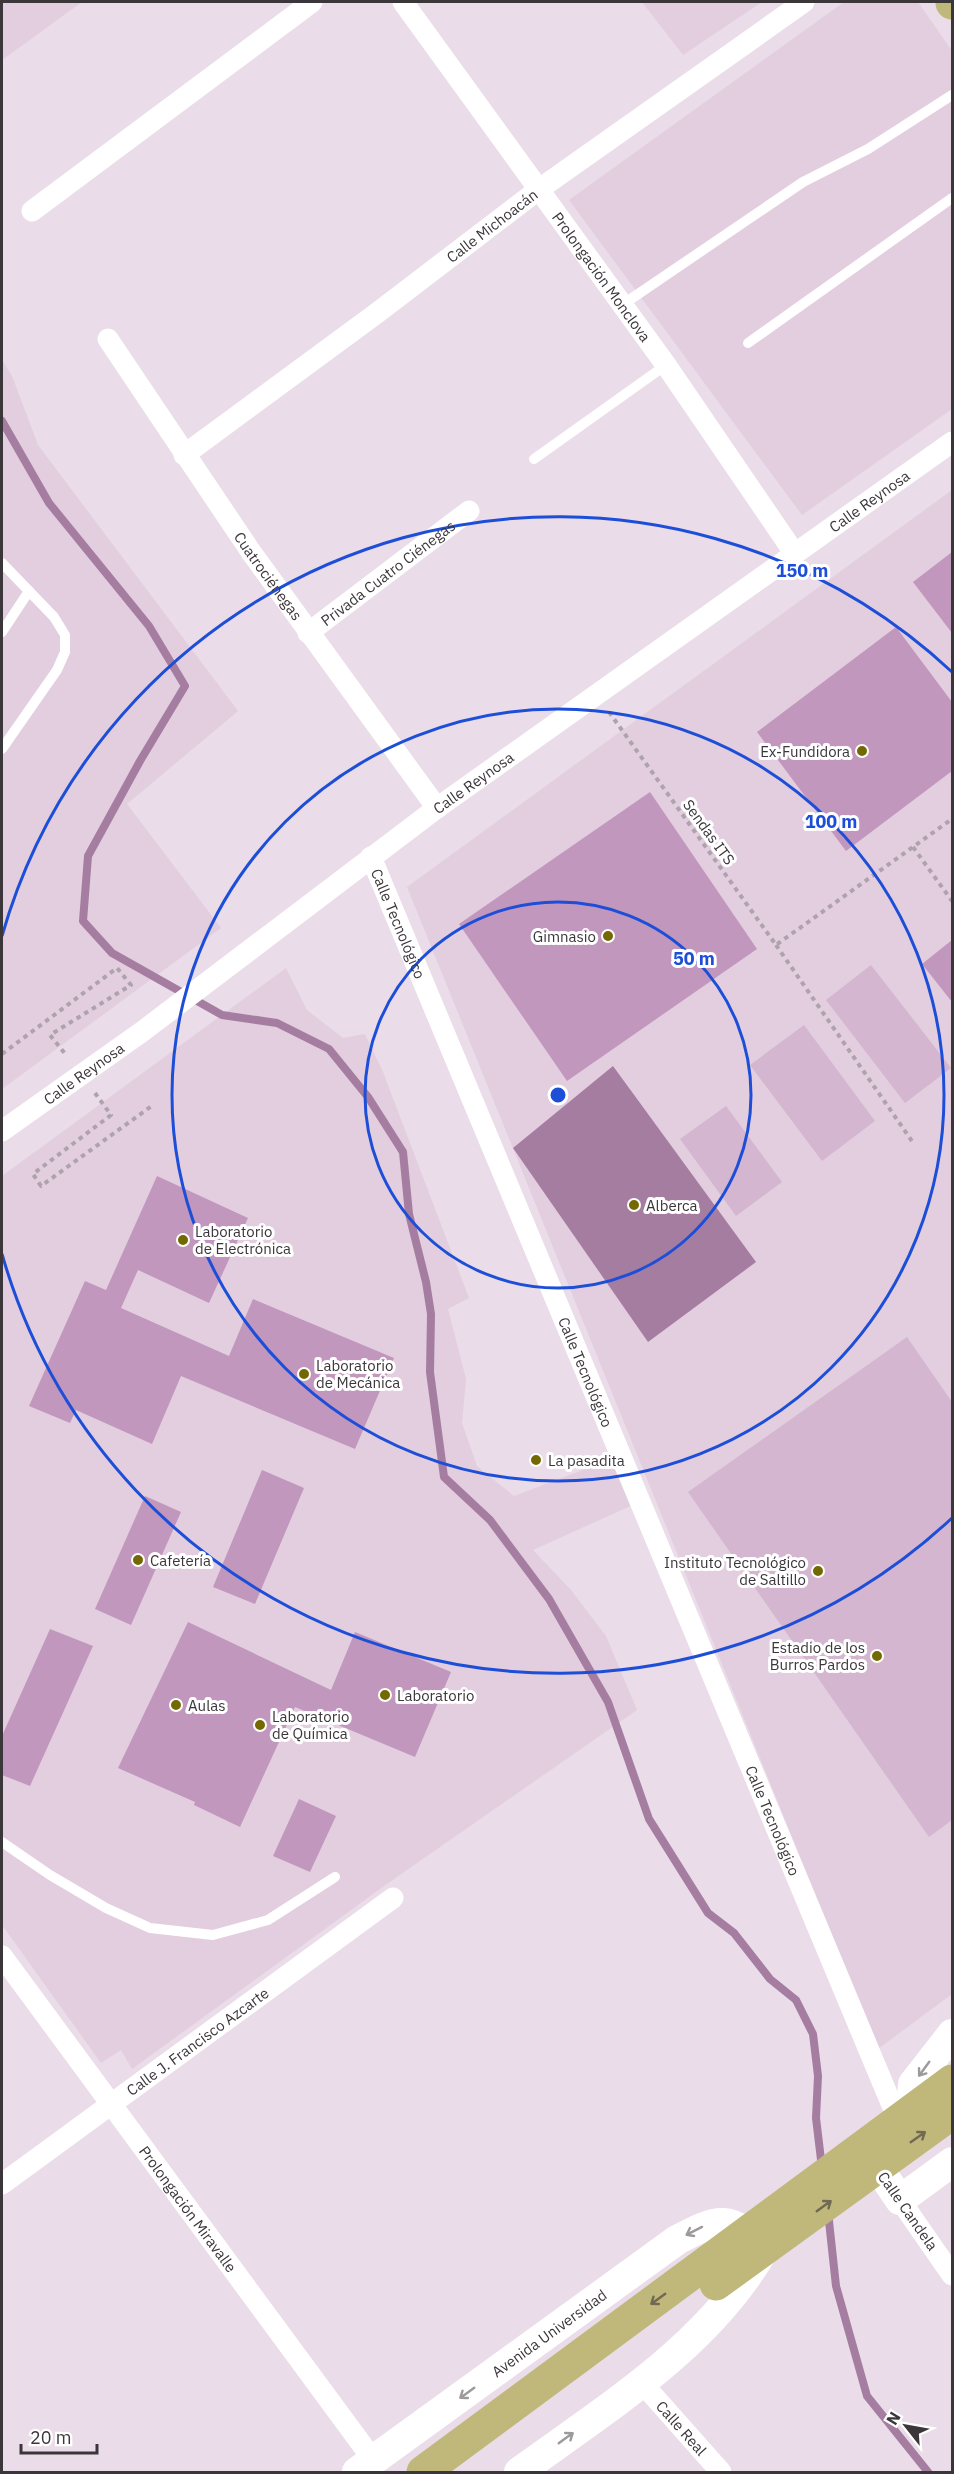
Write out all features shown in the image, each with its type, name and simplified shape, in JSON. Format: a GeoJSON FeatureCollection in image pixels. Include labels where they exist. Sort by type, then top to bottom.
{"type":"FeatureCollection","features":[{"type":"Feature","properties":{"kind":"main road"},"geometry":{"type":"LineString","coordinates":[[859,2166],[906,2115],[952,2081]]}},
{"type":"Feature","properties":{"kind":"main road"},"geometry":{"type":"LineString","coordinates":[[456,2472],[792,2214],[859,2166],[952,2113]]}},
{"type":"Feature","properties":{"kind":"main road"},"geometry":{"type":"LineString","coordinates":[[423,2472],[756,2241]]}},
{"type":"Feature","properties":{"kind":"street"},"geometry":{"type":"LineString","coordinates":[[32,211],[312,2]]}},
{"type":"Feature","properties":{"kind":"street","name":"Prolongación Monclova"},"geometry":{"type":"LineString","coordinates":[[403,2],[666,364],[795,554]]}},
{"type":"Feature","properties":{"kind":"street","name":"Calle Michoacán"},"geometry":{"type":"LineString","coordinates":[[184,455],[377,313],[538,190],[804,2]]}},
{"type":"Feature","properties":{"kind":"street","name":"Cuatrociénegas"},"geometry":{"type":"LineString","coordinates":[[108,339],[184,455],[308,633],[437,808]]}},
{"type":"Feature","properties":{"kind":"street","name":"Calle Reynosa"},"geometry":{"type":"LineString","coordinates":[[2,1131],[143,1031],[437,808],[952,442]]}},
{"type":"Feature","properties":{"kind":"street","name":"Privada Cuatro Ciénegas"},"geometry":{"type":"LineString","coordinates":[[308,633],[469,511]]}},
{"type":"Feature","properties":{"kind":"street","name":"Calle Tecnológico"},"geometry":{"type":"LineString","coordinates":[[371,857],[882,2081],[906,2115]]}},
{"type":"Feature","properties":{"kind":"street","name":"Calle J. Francisco Azcarte"},"geometry":{"type":"LineString","coordinates":[[2,2184],[393,1898]]}},
{"type":"Feature","properties":{"kind":"street","name":"Prolongación Miravalle"},"geometry":{"type":"LineString","coordinates":[[5,1968],[111,2105],[366,2467]]}},
{"type":"Feature","properties":{"kind":"street"},"geometry":{"type":"LineString","coordinates":[[906,2115],[913,2084],[952,2034]]}},
{"type":"Feature","properties":{"kind":"street"},"geometry":{"type":"LineString","coordinates":[[900,2200],[952,2162]]}},
{"type":"Feature","properties":{"kind":"street","name":"Calle Candela"},"geometry":{"type":"LineString","coordinates":[[859,2166],[900,2200],[952,2275]]}},
{"type":"Feature","properties":{"kind":"street","name":"Avenida Universidad"},"geometry":{"type":"LineString","coordinates":[[366,2467],[677,2240],[702,2226],[730,2222],[756,2241]]}},
{"type":"Feature","properties":{"kind":"street"},"geometry":{"type":"LineString","coordinates":[[519,2472],[642,2383],[698,2333],[730,2300],[749,2274],[756,2241]]}},
{"type":"Feature","properties":{"kind":"street","name":"Calle Real"},"geometry":{"type":"LineString","coordinates":[[642,2383],[721,2472]]}},
{"type":"Feature","properties":{"kind":"lane"},"geometry":{"type":"LineString","coordinates":[[622,304],[803,182],[868,149],[952,95]]}},
{"type":"Feature","properties":{"kind":"lane"},"geometry":{"type":"LineString","coordinates":[[748,344],[952,198]]}},
{"type":"Feature","properties":{"kind":"lane"},"geometry":{"type":"LineString","coordinates":[[534,459],[666,364]]}},
{"type":"Feature","properties":{"kind":"lane"},"geometry":{"type":"LineString","coordinates":[[2,563],[54,616],[65,635],[65,652],[57,670],[2,748]]}},
{"type":"Feature","properties":{"kind":"lane"},"geometry":{"type":"LineString","coordinates":[[2,632],[29,591]]}},
{"type":"Feature","properties":{"kind":"lane"},"geometry":{"type":"LineString","coordinates":[[2,1842],[50,1875],[106,1908],[150,1928],[213,1935],[268,1920],[335,1877]]}},
{"type":"Feature","properties":{"kind":"path","name":"Sendas ITS"},"geometry":{"type":"LineString","coordinates":[[624,733],[776,945],[914,1144]]}},
{"type":"Feature","properties":{"kind":"path"},"geometry":{"type":"LineString","coordinates":[[776,945],[952,819]]}},
{"type":"Feature","properties":{"kind":"path"},"geometry":{"type":"LineString","coordinates":[[913,847],[952,901]]}},
{"type":"Feature","properties":{"kind":"path"},"geometry":{"type":"LineString","coordinates":[[2,1054],[117,968],[131,985],[50,1035]]}},
{"type":"Feature","properties":{"kind":"path"},"geometry":{"type":"LineString","coordinates":[[111,1115],[33,1174],[41,1186],[153,1106]]}},
{"type":"Feature","properties":{"kind":"shaded area"},"geometry":{"type":"Polygon","coordinates":[[[2,2],[82,2],[2,60],[2,2]]]}},
{"type":"Feature","properties":{"kind":"shaded area"},"geometry":{"type":"Polygon","coordinates":[[[642,2],[762,2],[683,55],[642,2]]]}},
{"type":"Feature","properties":{"kind":"shaded area"},"geometry":{"type":"Polygon","coordinates":[[[844,2],[918,2],[952,51],[952,409],[802,515],[569,200],[844,2]]]}},
{"type":"Feature","properties":{"kind":"shaded area"},"geometry":{"type":"Polygon","coordinates":[[[2,360],[12,376],[38,445],[238,711],[127,804],[221,928],[2,1089],[2,360]]]}},
{"type":"Feature","properties":{"kind":"shaded area","name":"Instituto Tecnológico de Saltillo"},"geometry":{"type":"Polygon","coordinates":[[[952,490],[952,1994],[878,2049],[407,887],[952,490]]]}},
{"type":"Feature","properties":{"kind":"shaded area"},"geometry":{"type":"Polygon","coordinates":[[[871,965],[951,1068],[905,1103],[826,1000],[871,965]]]}},
{"type":"Feature","properties":{"kind":"shaded area"},"geometry":{"type":"Polygon","coordinates":[[[286,968],[307,1010],[343,1038],[365,1034],[383,1072],[469,1298],[448,1309],[466,1379],[462,1423],[477,1466],[514,1496],[609,1460],[635,1504],[533,1550],[571,1590],[606,1636],[637,1710],[384,1886],[132,2069],[121,2050],[101,2063],[2,1925],[2,1176],[286,968]]]}},
{"type":"Feature","properties":{"kind":"shaded area"},"geometry":{"type":"Polygon","coordinates":[[[804,1025],[875,1121],[822,1161],[750,1065],[804,1025]]]}},
{"type":"Feature","properties":{"kind":"shaded area","name":"Alberca"},"geometry":{"type":"Polygon","coordinates":[[[613,1066],[756,1262],[648,1342],[513,1148],[613,1066]]]}},
{"type":"Feature","properties":{"kind":"shaded area"},"geometry":{"type":"Polygon","coordinates":[[[726,1106],[782,1182],[736,1216],[680,1139],[726,1106]]]}},
{"type":"Feature","properties":{"kind":"shaded area","name":"Estadio de los Burros Pardos"},"geometry":{"type":"Polygon","coordinates":[[[907,1337],[952,1402],[952,1820],[929,1837],[688,1492],[907,1337]]]}},
{"type":"Feature","properties":{"kind":"building"},"geometry":{"type":"Polygon","coordinates":[[[952,552],[952,633],[913,582],[952,552]]]}},
{"type":"Feature","properties":{"kind":"building","name":"Ex-Fundidora"},"geometry":{"type":"Polygon","coordinates":[[[896,627],[952,702],[952,771],[846,851],[757,732],[896,627]]]}},
{"type":"Feature","properties":{"kind":"building","name":"Gimnasio"},"geometry":{"type":"Polygon","coordinates":[[[650,792],[757,949],[567,1081],[459,924],[650,792]]]}},
{"type":"Feature","properties":{"kind":"building"},"geometry":{"type":"Polygon","coordinates":[[[952,940],[952,1002],[922,964],[952,940]]]}},
{"type":"Feature","properties":{"kind":"building"},"geometry":{"type":"Polygon","coordinates":[[[157,1176],[248,1218],[209,1303],[138,1270],[121,1308],[229,1356],[253,1299],[394,1358],[355,1449],[181,1376],[152,1444],[76,1410],[70,1423],[29,1406],[85,1281],[106,1290],[157,1176]]]}},
{"type":"Feature","properties":{"kind":"building"},"geometry":{"type":"Polygon","coordinates":[[[262,1470],[304,1488],[255,1604],[213,1587],[262,1470]]]}},
{"type":"Feature","properties":{"kind":"building","name":"Cafetería"},"geometry":{"type":"Polygon","coordinates":[[[145,1496],[181,1512],[131,1625],[95,1609],[145,1496]]]}},
{"type":"Feature","properties":{"kind":"building"},"geometry":{"type":"Polygon","coordinates":[[[188,1622],[331,1690],[355,1632],[451,1672],[415,1757],[295,1707],[240,1827],[194,1805],[195,1802],[118,1768],[188,1622]]]}},
{"type":"Feature","properties":{"kind":"building"},"geometry":{"type":"Polygon","coordinates":[[[50,1629],[93,1646],[30,1786],[2,1775],[2,1736],[50,1629]]]}},
{"type":"Feature","properties":{"kind":"building"},"geometry":{"type":"Polygon","coordinates":[[[299,1799],[336,1816],[310,1872],[273,1856],[299,1799]]]}},
{"type":"Feature","properties":{"kind":"waterway"},"geometry":{"type":"LineString","coordinates":[[2,421],[49,503],[149,626],[185,686],[140,761],[88,856],[83,921],[112,953],[222,1015],[277,1023],[329,1049],[368,1097],[403,1152],[409,1214],[426,1282],[431,1314],[430,1372],[444,1477],[490,1520],[549,1599],[608,1702],[649,1819],[708,1913],[734,1933],[770,1979],[796,2000],[813,2034],[818,2076],[816,2118],[822,2168]]}},
{"type":"Feature","properties":{"kind":"waterway"},"geometry":{"type":"LineString","coordinates":[[828,2212],[836,2286],[867,2396],[928,2472]]}},
{"type":"Feature","properties":{"kind":"place","name":"Ex-Fundidora"},"geometry":{"type":"Point","coordinates":[862,751]}},
{"type":"Feature","properties":{"kind":"place","name":"Gimnasio"},"geometry":{"type":"Point","coordinates":[608,936]}},
{"type":"Feature","properties":{"kind":"place","name":"Alberca"},"geometry":{"type":"Point","coordinates":[634,1205]}},
{"type":"Feature","properties":{"kind":"place","name":"Laboratorio de Electrónica"},"geometry":{"type":"Point","coordinates":[183,1240]}},
{"type":"Feature","properties":{"kind":"place","name":"Laboratorio de Mecánica"},"geometry":{"type":"Point","coordinates":[304,1374]}},
{"type":"Feature","properties":{"kind":"place","name":"La pasadita"},"geometry":{"type":"Point","coordinates":[536,1460]}},
{"type":"Feature","properties":{"kind":"place","name":"Cafetería"},"geometry":{"type":"Point","coordinates":[138,1560]}},
{"type":"Feature","properties":{"kind":"place","name":"Instituto Tecnológico de Saltillo"},"geometry":{"type":"Point","coordinates":[818,1571]}},
{"type":"Feature","properties":{"kind":"place","name":"Estadio de los Burros Pardos"},"geometry":{"type":"Point","coordinates":[877,1656]}},
{"type":"Feature","properties":{"kind":"place","name":"Laboratorio"},"geometry":{"type":"Point","coordinates":[385,1695]}},
{"type":"Feature","properties":{"kind":"place","name":"Aulas"},"geometry":{"type":"Point","coordinates":[176,1705]}},
{"type":"Feature","properties":{"kind":"place","name":"Laboratorio de Química"},"geometry":{"type":"Point","coordinates":[260,1725]}}]}
